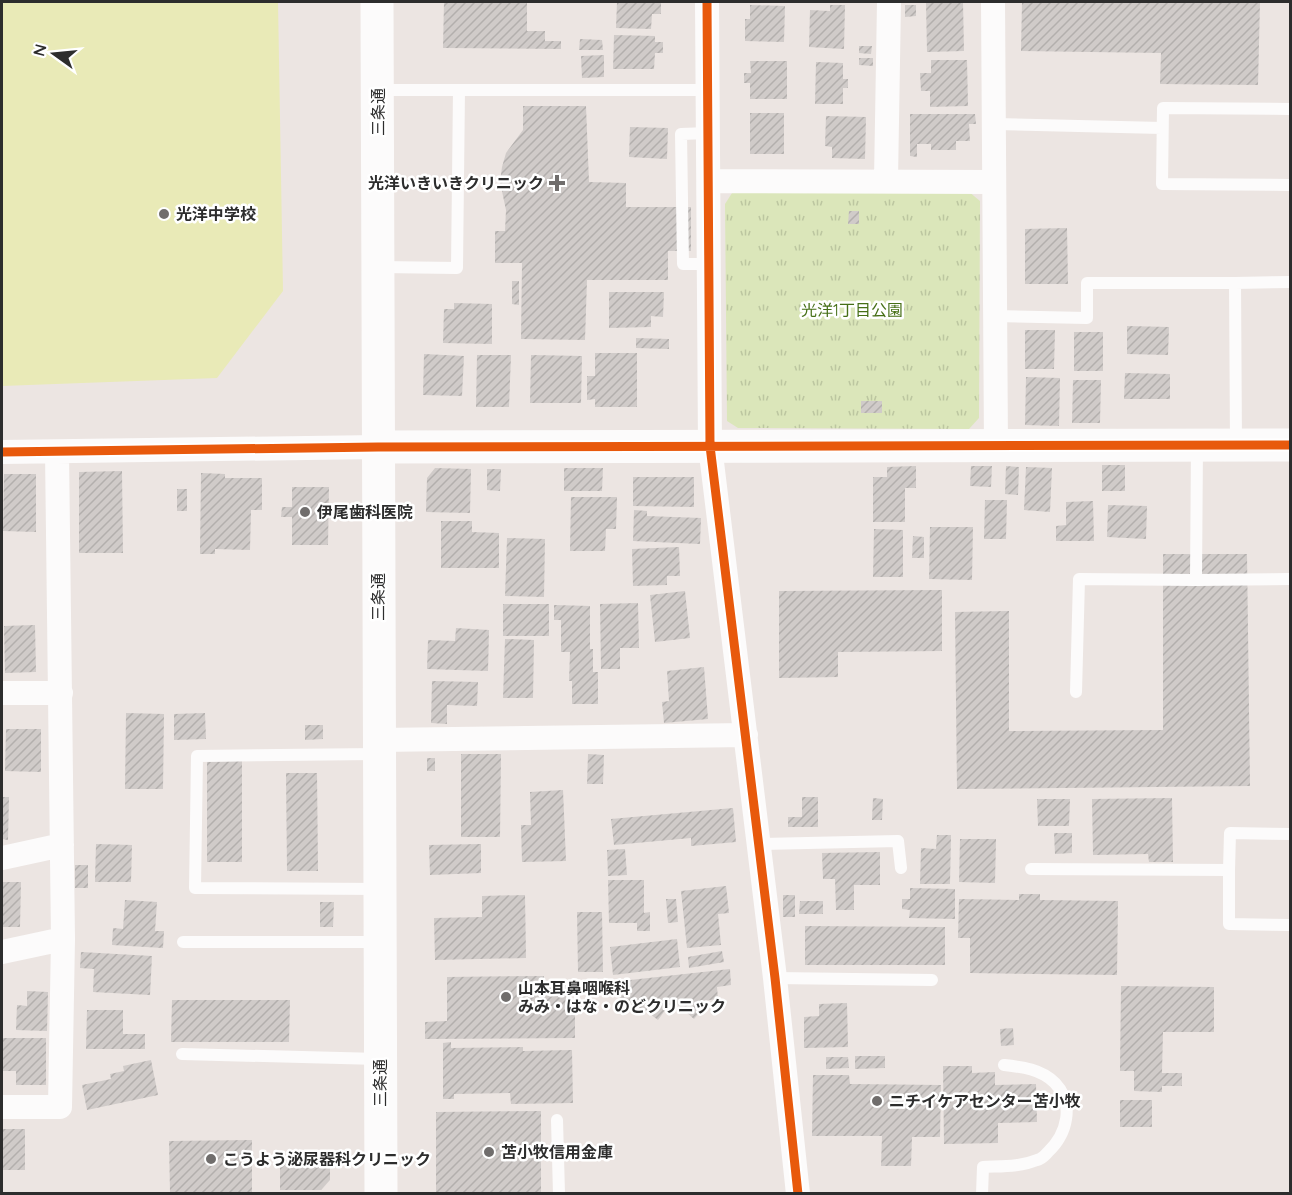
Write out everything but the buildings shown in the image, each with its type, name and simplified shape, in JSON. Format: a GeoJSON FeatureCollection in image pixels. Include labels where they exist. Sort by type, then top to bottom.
{"type":"FeatureCollection","features":[{"type":"Feature","properties":{"kind":"street","name":"三条通"},"geometry":{"type":"LineString","coordinates":[[377,2],[381,1194]]}},
{"type":"Feature","properties":{"kind":"street"},"geometry":{"type":"LineString","coordinates":[[707,2],[710,446],[775,978],[798,1194]]}},
{"type":"Feature","properties":{"kind":"street"},"geometry":{"type":"LineString","coordinates":[[886,180],[889,2]]}},
{"type":"Feature","properties":{"kind":"street"},"geometry":{"type":"LineString","coordinates":[[993,2],[996,445]]}},
{"type":"Feature","properties":{"kind":"street"},"geometry":{"type":"LineString","coordinates":[[709,181],[994,182]]}},
{"type":"Feature","properties":{"kind":"street"},"geometry":{"type":"LineString","coordinates":[[2,452],[378,447],[1290,446]]}},
{"type":"Feature","properties":{"kind":"street"},"geometry":{"type":"LineString","coordinates":[[2,1107],[60,1107],[63,939],[57,452]]}},
{"type":"Feature","properties":{"kind":"street"},"geometry":{"type":"LineString","coordinates":[[2,693],[61,693]]}},
{"type":"Feature","properties":{"kind":"street"},"geometry":{"type":"LineString","coordinates":[[379,747],[746,735]]}},
{"type":"Feature","properties":{"kind":"street"},"geometry":{"type":"LineString","coordinates":[[2,858],[62,845]]}},
{"type":"Feature","properties":{"kind":"street"},"geometry":{"type":"LineString","coordinates":[[2,952],[63,939]]}},
{"type":"Feature","properties":{"kind":"lane"},"geometry":{"type":"LineString","coordinates":[[378,90],[708,90]]}},
{"type":"Feature","properties":{"kind":"lane"},"geometry":{"type":"LineString","coordinates":[[379,267],[457,268],[459,90]]}},
{"type":"Feature","properties":{"kind":"lane"},"geometry":{"type":"LineString","coordinates":[[1290,109],[1162,108],[1162,184],[1290,185]]}},
{"type":"Feature","properties":{"kind":"lane"},"geometry":{"type":"LineString","coordinates":[[995,124],[1162,128]]}},
{"type":"Feature","properties":{"kind":"lane"},"geometry":{"type":"LineString","coordinates":[[708,133],[681,134],[681,146],[682,264],[709,264]]}},
{"type":"Feature","properties":{"kind":"lane"},"geometry":{"type":"LineString","coordinates":[[995,316],[1087,318],[1087,283],[1290,282]]}},
{"type":"Feature","properties":{"kind":"lane"},"geometry":{"type":"LineString","coordinates":[[1235,283],[1236,445]]}},
{"type":"Feature","properties":{"kind":"lane"},"geometry":{"type":"LineString","coordinates":[[1196,580],[1197,445]]}},
{"type":"Feature","properties":{"kind":"lane"},"geometry":{"type":"LineString","coordinates":[[1076,692],[1079,579],[1290,579]]}},
{"type":"Feature","properties":{"kind":"lane"},"geometry":{"type":"LineString","coordinates":[[379,747],[196,756],[195,888],[380,889]]}},
{"type":"Feature","properties":{"kind":"lane"},"geometry":{"type":"LineString","coordinates":[[1290,834],[1230,833],[1229,870],[1229,924],[1290,925]]}},
{"type":"Feature","properties":{"kind":"lane"},"geometry":{"type":"LineString","coordinates":[[758,844],[898,841],[901,868]]}},
{"type":"Feature","properties":{"kind":"lane"},"geometry":{"type":"LineString","coordinates":[[1030,869],[1229,870]]}},
{"type":"Feature","properties":{"kind":"lane"},"geometry":{"type":"LineString","coordinates":[[183,942],[381,942]]}},
{"type":"Feature","properties":{"kind":"lane"},"geometry":{"type":"LineString","coordinates":[[775,978],[932,980]]}},
{"type":"Feature","properties":{"kind":"lane"},"geometry":{"type":"LineString","coordinates":[[182,1054],[380,1059]]}},
{"type":"Feature","properties":{"kind":"lane"},"geometry":{"type":"LineString","coordinates":[[982,1194],[982,1167],[1012,1166],[1040,1160],[1058,1143],[1067,1123],[1065,1097],[1054,1083],[1043,1074],[1024,1067],[1004,1065]]}},
{"type":"Feature","properties":{"kind":"lane"},"geometry":{"type":"LineString","coordinates":[[557,1120],[559,1194]]}},
{"type":"Feature","properties":{"kind":"green space","name":"光洋中学校"},"geometry":{"type":"Polygon","coordinates":[[[2,2],[278,2],[283,291],[217,378],[2,386],[2,2]]]}},
{"type":"Feature","properties":{"kind":"green space","name":"光洋1丁目公園"},"geometry":{"type":"Polygon","coordinates":[[[968,191],[980,201],[979,418],[969,429],[738,428],[727,421],[725,204],[732,193],[968,191]]]}},
{"type":"Feature","properties":{"kind":"cycle path"},"geometry":{"type":"LineString","coordinates":[[707,2],[710,446],[775,978],[798,1194]]}},
{"type":"Feature","properties":{"kind":"cycle path"},"geometry":{"type":"LineString","coordinates":[[2,452],[378,447],[1290,445]]}},
{"type":"Feature","properties":{"kind":"place","name":"光洋いきいきクリニック"},"geometry":{"type":"Point","coordinates":[557,183]}},
{"type":"Feature","properties":{"kind":"place","name":"光洋中学校"},"geometry":{"type":"Point","coordinates":[164,214]}},
{"type":"Feature","properties":{"kind":"place","name":"伊尾歯科医院"},"geometry":{"type":"Point","coordinates":[305,512]}},
{"type":"Feature","properties":{"kind":"place","name":"山本耳鼻咽喉科 みみ・はな・のどクリニック"},"geometry":{"type":"Point","coordinates":[506,997]}},
{"type":"Feature","properties":{"kind":"place","name":"ニチイケアセンター苫小牧"},"geometry":{"type":"Point","coordinates":[877,1101]}},
{"type":"Feature","properties":{"kind":"place","name":"苫小牧信用金庫"},"geometry":{"type":"Point","coordinates":[489,1152]}},
{"type":"Feature","properties":{"kind":"place","name":"こうよう泌尿器科クリニック"},"geometry":{"type":"Point","coordinates":[211,1159]}}]}
